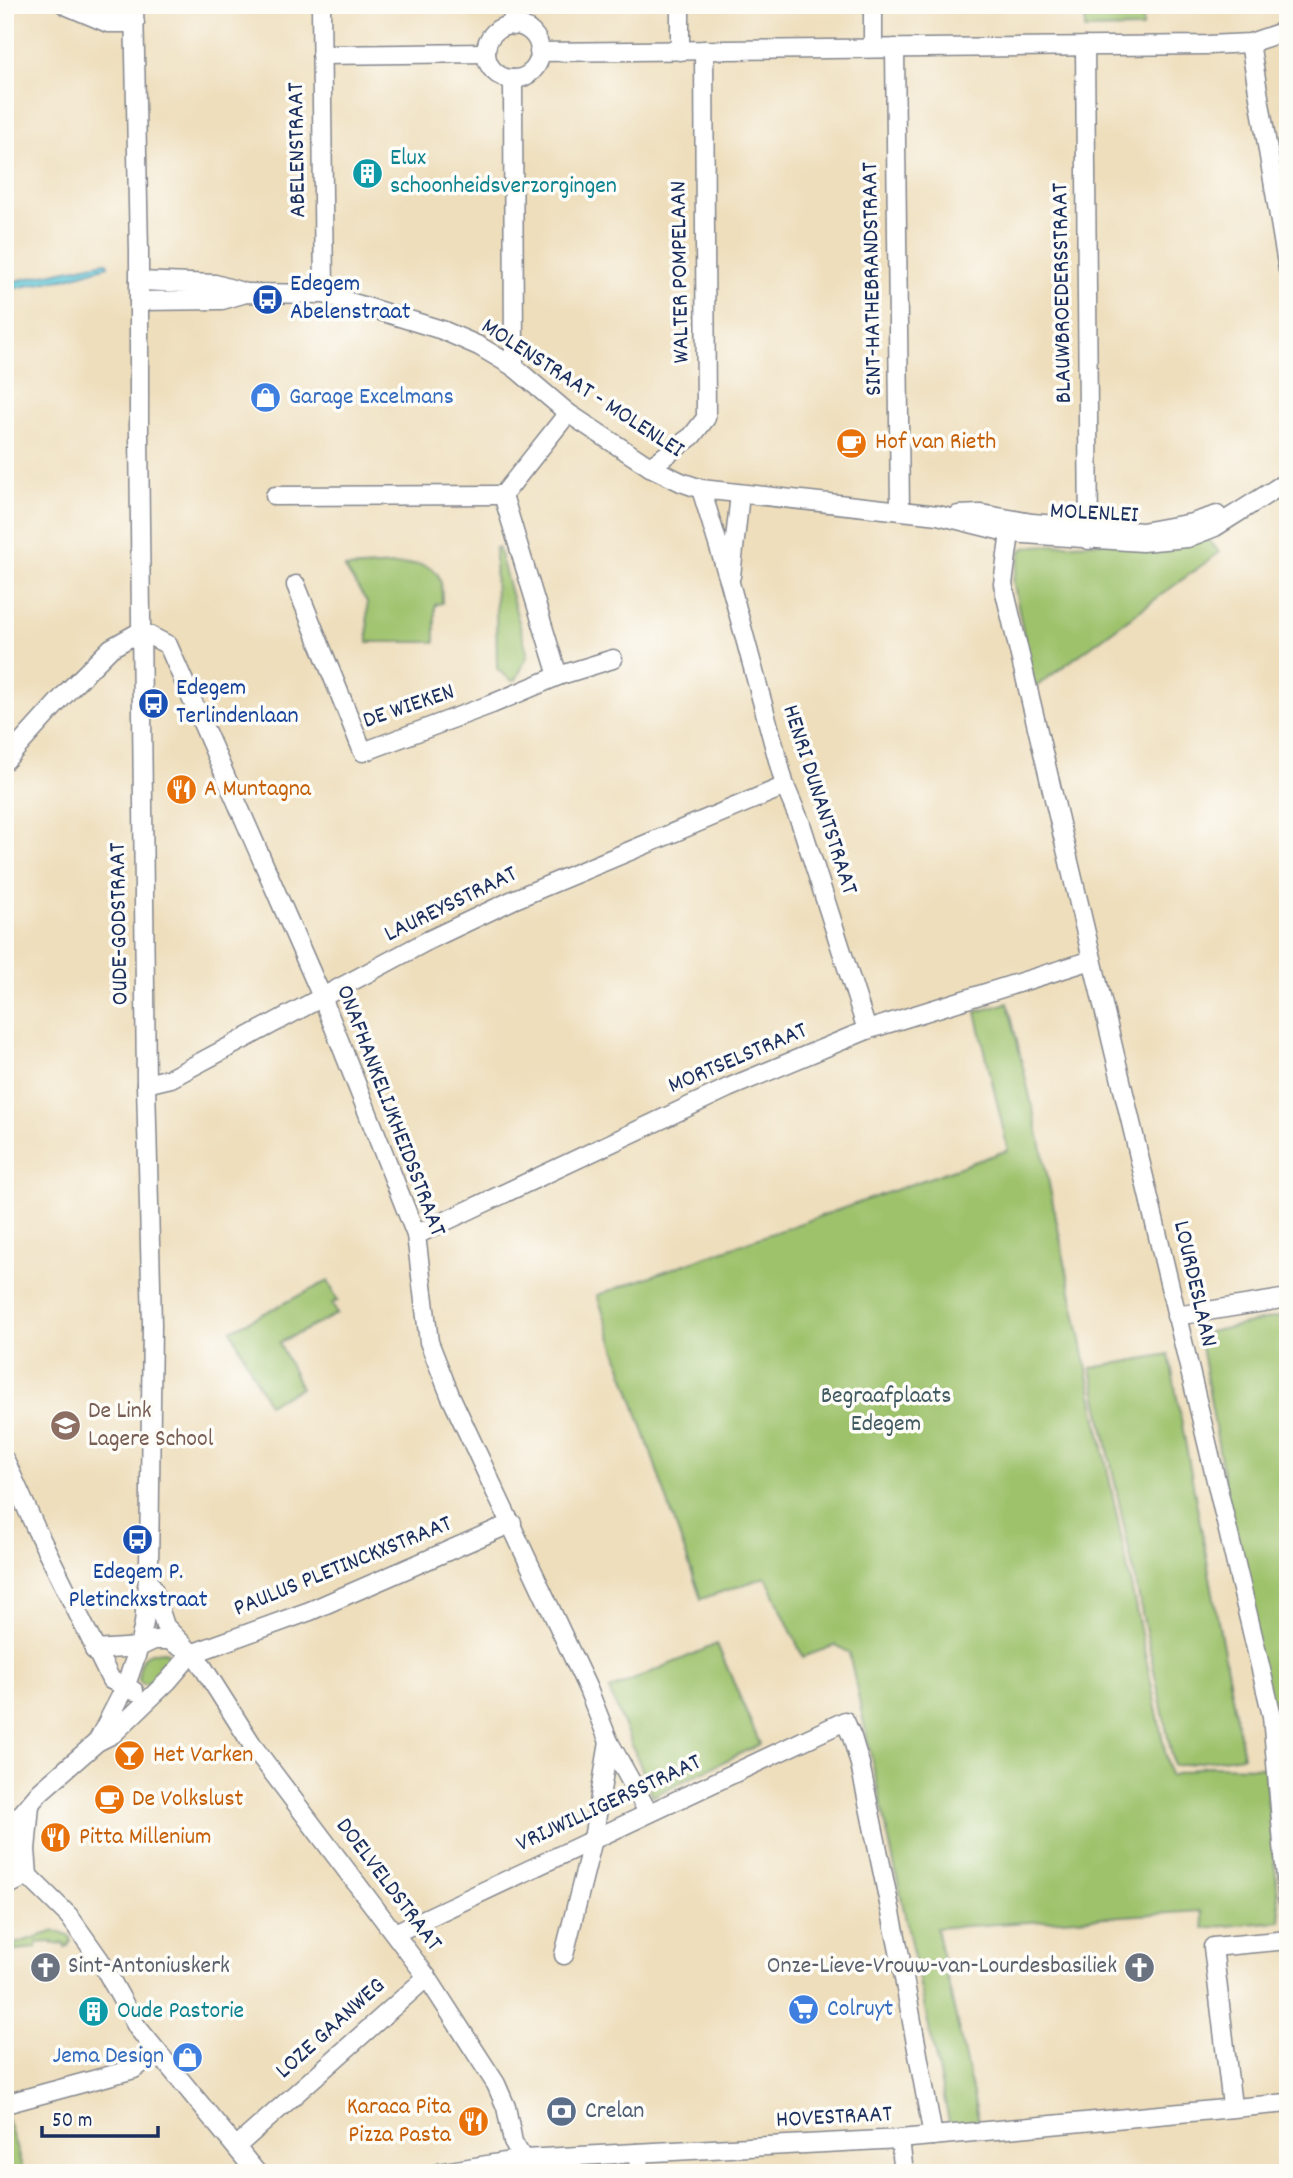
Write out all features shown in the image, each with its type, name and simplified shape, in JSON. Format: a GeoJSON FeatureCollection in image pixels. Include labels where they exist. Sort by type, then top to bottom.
{"type":"FeatureCollection","features":[{"type":"Feature","properties":{"kind":"street"},"geometry":{"type":"LineString","coordinates":[[65,5],[108,23],[134,14]]}},
{"type":"Feature","properties":{"kind":"street","name":"ABELENSTRAAT"},"geometry":{"type":"LineString","coordinates":[[321,5],[324,294]]}},
{"type":"Feature","properties":{"kind":"street"},"geometry":{"type":"LineString","coordinates":[[513,5],[513,26]]}},
{"type":"Feature","properties":{"kind":"street"},"geometry":{"type":"LineString","coordinates":[[680,5],[680,51]]}},
{"type":"Feature","properties":{"kind":"street"},"geometry":{"type":"LineString","coordinates":[[873,5],[873,48]]}},
{"type":"Feature","properties":{"kind":"street","name":"OUDE-GODSTRAAT"},"geometry":{"type":"LineString","coordinates":[[97,1742],[125,1688],[139,1647],[149,1567],[152,1325],[146,1084],[134,14]]}},
{"type":"Feature","properties":{"kind":"street"},"geometry":{"type":"LineString","coordinates":[[513,26],[521,27],[534,37],[539,52],[538,61],[528,74],[513,79],[494,72],[486,53],[487,43],[493,34],[502,27],[513,26]]}},
{"type":"Feature","properties":{"kind":"street"},"geometry":{"type":"LineString","coordinates":[[539,52],[1250,43],[1288,30]]}},
{"type":"Feature","properties":{"kind":"street"},"geometry":{"type":"LineString","coordinates":[[1250,43],[1288,270]]}},
{"type":"Feature","properties":{"kind":"street","name":"BLAUWBROEDERSSTRAAT"},"geometry":{"type":"LineString","coordinates":[[1085,46],[1089,534]]}},
{"type":"Feature","properties":{"kind":"street","name":"SINT-HATHEBRANDSTRAAT"},"geometry":{"type":"LineString","coordinates":[[895,48],[900,510]]}},
{"type":"Feature","properties":{"kind":"street","name":"WALTER POMPELAAN"},"geometry":{"type":"LineString","coordinates":[[650,467],[692,436],[706,418],[704,50]]}},
{"type":"Feature","properties":{"kind":"street"},"geometry":{"type":"LineString","coordinates":[[321,55],[486,53]]}},
{"type":"Feature","properties":{"kind":"street"},"geometry":{"type":"LineString","coordinates":[[513,79],[514,367]]}},
{"type":"Feature","properties":{"kind":"street"},"geometry":{"type":"LineString","coordinates":[[139,281],[215,284],[246,293]]}},
{"type":"Feature","properties":{"kind":"street"},"geometry":{"type":"LineString","coordinates":[[139,301],[222,300],[246,293]]}},
{"type":"Feature","properties":{"kind":"street","name":"MOLENSTRAAT - MOLENLEI"},"geometry":{"type":"LineString","coordinates":[[246,293],[324,294],[442,330],[478,346],[514,367],[568,413],[650,467],[701,489],[938,515]]}},
{"type":"Feature","properties":{"kind":"street"},"geometry":{"type":"LineString","coordinates":[[503,495],[568,413]]}},
{"type":"Feature","properties":{"kind":"street"},"geometry":{"type":"LineString","coordinates":[[938,515],[981,514],[1089,534],[1142,531],[1192,523],[1241,510],[1285,488]]}},
{"type":"Feature","properties":{"kind":"street","name":"HENRI DUNANTSTRAAT"},"geometry":{"type":"LineString","coordinates":[[701,489],[730,583],[785,786],[802,824],[867,1030]]}},
{"type":"Feature","properties":{"kind":"street"},"geometry":{"type":"LineString","coordinates":[[275,496],[503,495]]}},
{"type":"Feature","properties":{"kind":"street"},"geometry":{"type":"LineString","coordinates":[[503,495],[558,676]]}},
{"type":"Feature","properties":{"kind":"street","name":"HENRI DUNANTSTRAAT"},"geometry":{"type":"LineString","coordinates":[[730,583],[740,495]]}},
{"type":"Feature","properties":{"kind":"street","name":"MOLENLEI"},"geometry":{"type":"LineString","coordinates":[[938,515],[1010,533],[1089,534]]}},
{"type":"Feature","properties":{"kind":"street","name":"LOURDESLAAN"},"geometry":{"type":"LineString","coordinates":[[1010,533],[1003,584],[1272,1716],[1288,1902]]}},
{"type":"Feature","properties":{"kind":"street","name":"DE WIEKEN"},"geometry":{"type":"LineString","coordinates":[[296,585],[363,751],[492,704],[558,676],[614,659]]}},
{"type":"Feature","properties":{"kind":"street"},"geometry":{"type":"LineString","coordinates":[[5,761],[111,648],[141,631]]}},
{"type":"Feature","properties":{"kind":"street","name":"ONAFHANKELIJKHEIDSSTRAAT"},"geometry":{"type":"LineString","coordinates":[[141,631],[168,645],[322,997],[416,1235],[429,1342],[453,1401],[588,1689],[609,1742],[648,1812]]}},
{"type":"Feature","properties":{"kind":"street","name":"LAUREYSSTRAAT"},"geometry":{"type":"LineString","coordinates":[[146,1084],[172,1078],[429,940],[515,899],[785,786]]}},
{"type":"Feature","properties":{"kind":"street","name":"MORTSELSTRAAT"},"geometry":{"type":"LineString","coordinates":[[416,1235],[716,1093],[867,1030],[1092,960]]}},
{"type":"Feature","properties":{"kind":"street"},"geometry":{"type":"LineString","coordinates":[[1176,1316],[1288,1298]]}},
{"type":"Feature","properties":{"kind":"street"},"geometry":{"type":"LineString","coordinates":[[5,1460],[94,1650],[111,1680],[150,1697]]}},
{"type":"Feature","properties":{"kind":"street","name":"PAULUS PLETINCKXSTRAAT"},"geometry":{"type":"LineString","coordinates":[[191,1654],[310,1611],[512,1523]]}},
{"type":"Feature","properties":{"kind":"street","name":"OUDE-GODSTRAAT"},"geometry":{"type":"LineString","coordinates":[[149,1567],[154,1596],[165,1626],[191,1654]]}},
{"type":"Feature","properties":{"kind":"street"},"geometry":{"type":"LineString","coordinates":[[94,1650],[139,1647],[154,1640],[169,1640],[191,1654],[168,1681],[113,1734],[97,1742],[40,1792],[30,1805],[14,1851],[28,1875],[69,1916],[100,1960],[129,2014],[156,2053],[237,2146],[255,2172]]}},
{"type":"Feature","properties":{"kind":"street","name":"DOELVELDSTRAAT"},"geometry":{"type":"LineString","coordinates":[[191,1654],[199,1661],[255,1749],[427,1977],[496,2084],[506,2107],[518,2166]]}},
{"type":"Feature","properties":{"kind":"street","name":"VRIJWILLIGERSSTRAAT"},"geometry":{"type":"LineString","coordinates":[[395,1933],[845,1721],[860,1764],[899,1951],[933,2136]]}},
{"type":"Feature","properties":{"kind":"street"},"geometry":{"type":"LineString","coordinates":[[564,1955],[593,1839],[609,1742]]}},
{"type":"Feature","properties":{"kind":"street"},"geometry":{"type":"LineString","coordinates":[[5,1887],[28,1875]]}},
{"type":"Feature","properties":{"kind":"street"},"geometry":{"type":"LineString","coordinates":[[1232,2106],[1213,1947],[1288,1940]]}},
{"type":"Feature","properties":{"kind":"street","name":"LOZE GAANWEG"},"geometry":{"type":"LineString","coordinates":[[237,2146],[427,1977]]}},
{"type":"Feature","properties":{"kind":"street"},"geometry":{"type":"LineString","coordinates":[[5,2104],[134,2068],[156,2053]]}},
{"type":"Feature","properties":{"kind":"street","name":"HOVESTRAAT"},"geometry":{"type":"LineString","coordinates":[[438,2173],[637,2153],[900,2139],[1232,2106],[1288,2103]]}},
{"type":"Feature","properties":{"kind":"street"},"geometry":{"type":"LineString","coordinates":[[900,2139],[904,2173]]}},
{"type":"Feature","properties":{"kind":"street"},"geometry":{"type":"LineString","coordinates":[[637,2153],[640,2173]]}},
{"type":"Feature","properties":{"kind":"green space"},"geometry":{"type":"Polygon","coordinates":[[[1086,5],[1143,5],[1143,28],[1085,29],[1086,5]]]}},
{"type":"Feature","properties":{"kind":"green space"},"geometry":{"type":"Polygon","coordinates":[[[1204,537],[1220,552],[1034,688],[1013,580],[1022,549],[1034,546],[1204,537]]]}},
{"type":"Feature","properties":{"kind":"green space"},"geometry":{"type":"Polygon","coordinates":[[[498,547],[528,655],[516,680],[512,681],[497,669],[495,549],[498,547]]]}},
{"type":"Feature","properties":{"kind":"green space"},"geometry":{"type":"Polygon","coordinates":[[[414,564],[435,571],[440,581],[442,603],[435,605],[435,642],[368,642],[367,602],[345,568],[414,564]]]}},
{"type":"Feature","properties":{"kind":"green space","name":"Begraafplaats Edegem"},"geometry":{"type":"Polygon","coordinates":[[[1008,1003],[1040,1140],[1170,1776],[1204,1766],[1264,1767],[1281,1921],[1204,1928],[1201,1911],[936,1928],[979,2122],[950,2126],[849,1653],[836,1645],[803,1657],[766,1577],[701,1599],[597,1295],[1008,1150],[976,1012],[1008,1003]]]}},
{"type":"Feature","properties":{"kind":"green space"},"geometry":{"type":"Polygon","coordinates":[[[328,1281],[338,1301],[332,1303],[337,1314],[279,1343],[301,1388],[268,1404],[231,1330],[328,1281]]]}},
{"type":"Feature","properties":{"kind":"green space"},"geometry":{"type":"Polygon","coordinates":[[[1288,1315],[1288,1849],[1199,1334],[1288,1315]]]}},
{"type":"Feature","properties":{"kind":"green space"},"geometry":{"type":"Polygon","coordinates":[[[1169,1354],[1243,1756],[1174,1766],[1091,1368],[1169,1354]]]}},
{"type":"Feature","properties":{"kind":"green space"},"geometry":{"type":"Polygon","coordinates":[[[717,1644],[760,1744],[653,1796],[609,1690],[717,1644]]]}},
{"type":"Feature","properties":{"kind":"green space"},"geometry":{"type":"Polygon","coordinates":[[[168,1652],[170,1661],[148,1684],[143,1684],[139,1680],[141,1662],[151,1653],[168,1652]]]}},
{"type":"Feature","properties":{"kind":"green space"},"geometry":{"type":"Polygon","coordinates":[[[55,1931],[71,1937],[68,1946],[65,1947],[64,1943],[37,1943],[37,1948],[5,1951],[5,1947],[55,1931]]]}},
{"type":"Feature","properties":{"kind":"green space"},"geometry":{"type":"Polygon","coordinates":[[[5,2112],[24,2173],[5,2173],[5,2112]]]}},
{"type":"Feature","properties":{"kind":"water"},"geometry":{"type":"Polygon","coordinates":[[[107,262],[108,266],[67,278],[5,290],[5,283],[107,262]]]}},
{"type":"Feature","properties":{"kind":"place","name":"Elux schoonheidsverzorgingen"},"geometry":{"type":"Point","coordinates":[367,173]}},
{"type":"Feature","properties":{"kind":"place","name":"Edegem Abelenstraat"},"geometry":{"type":"Point","coordinates":[267,299]}},
{"type":"Feature","properties":{"kind":"place","name":"Garage Excelmans"},"geometry":{"type":"Point","coordinates":[266,398]}},
{"type":"Feature","properties":{"kind":"place","name":"Hof van Rieth"},"geometry":{"type":"Point","coordinates":[852,443]}},
{"type":"Feature","properties":{"kind":"place","name":"Edegem Terlindenlaan"},"geometry":{"type":"Point","coordinates":[153,703]}},
{"type":"Feature","properties":{"kind":"place","name":"A Muntagna"},"geometry":{"type":"Point","coordinates":[181,790]}},
{"type":"Feature","properties":{"kind":"place","name":"De Link Lagere School"},"geometry":{"type":"Point","coordinates":[65,1426]}},
{"type":"Feature","properties":{"kind":"place","name":"Edegem P. Pletinckxstraat"},"geometry":{"type":"Point","coordinates":[138,1539]}},
{"type":"Feature","properties":{"kind":"place","name":"Het Varken"},"geometry":{"type":"Point","coordinates":[130,1756]}},
{"type":"Feature","properties":{"kind":"place","name":"De Volkslust"},"geometry":{"type":"Point","coordinates":[109,1800]}},
{"type":"Feature","properties":{"kind":"place","name":"Pitta Millenium"},"geometry":{"type":"Point","coordinates":[56,1838]}},
{"type":"Feature","properties":{"kind":"place","name":"Sint-Antoniuskerk"},"geometry":{"type":"Point","coordinates":[45,1967]}},
{"type":"Feature","properties":{"kind":"place","name":"Onze-Lieve-Vrouw-van-Lourdesbasiliek"},"geometry":{"type":"Point","coordinates":[1140,1967]}},
{"type":"Feature","properties":{"kind":"place","name":"Colruyt"},"geometry":{"type":"Point","coordinates":[804,2010]}},
{"type":"Feature","properties":{"kind":"place","name":"Oude Pastorie"},"geometry":{"type":"Point","coordinates":[94,2012]}},
{"type":"Feature","properties":{"kind":"place","name":"Jema Design"},"geometry":{"type":"Point","coordinates":[187,2057]}},
{"type":"Feature","properties":{"kind":"place","name":"Crelan"},"geometry":{"type":"Point","coordinates":[562,2112]}},
{"type":"Feature","properties":{"kind":"place","name":"Karaca Pita Pizza Pasta"},"geometry":{"type":"Point","coordinates":[474,2122]}}]}
